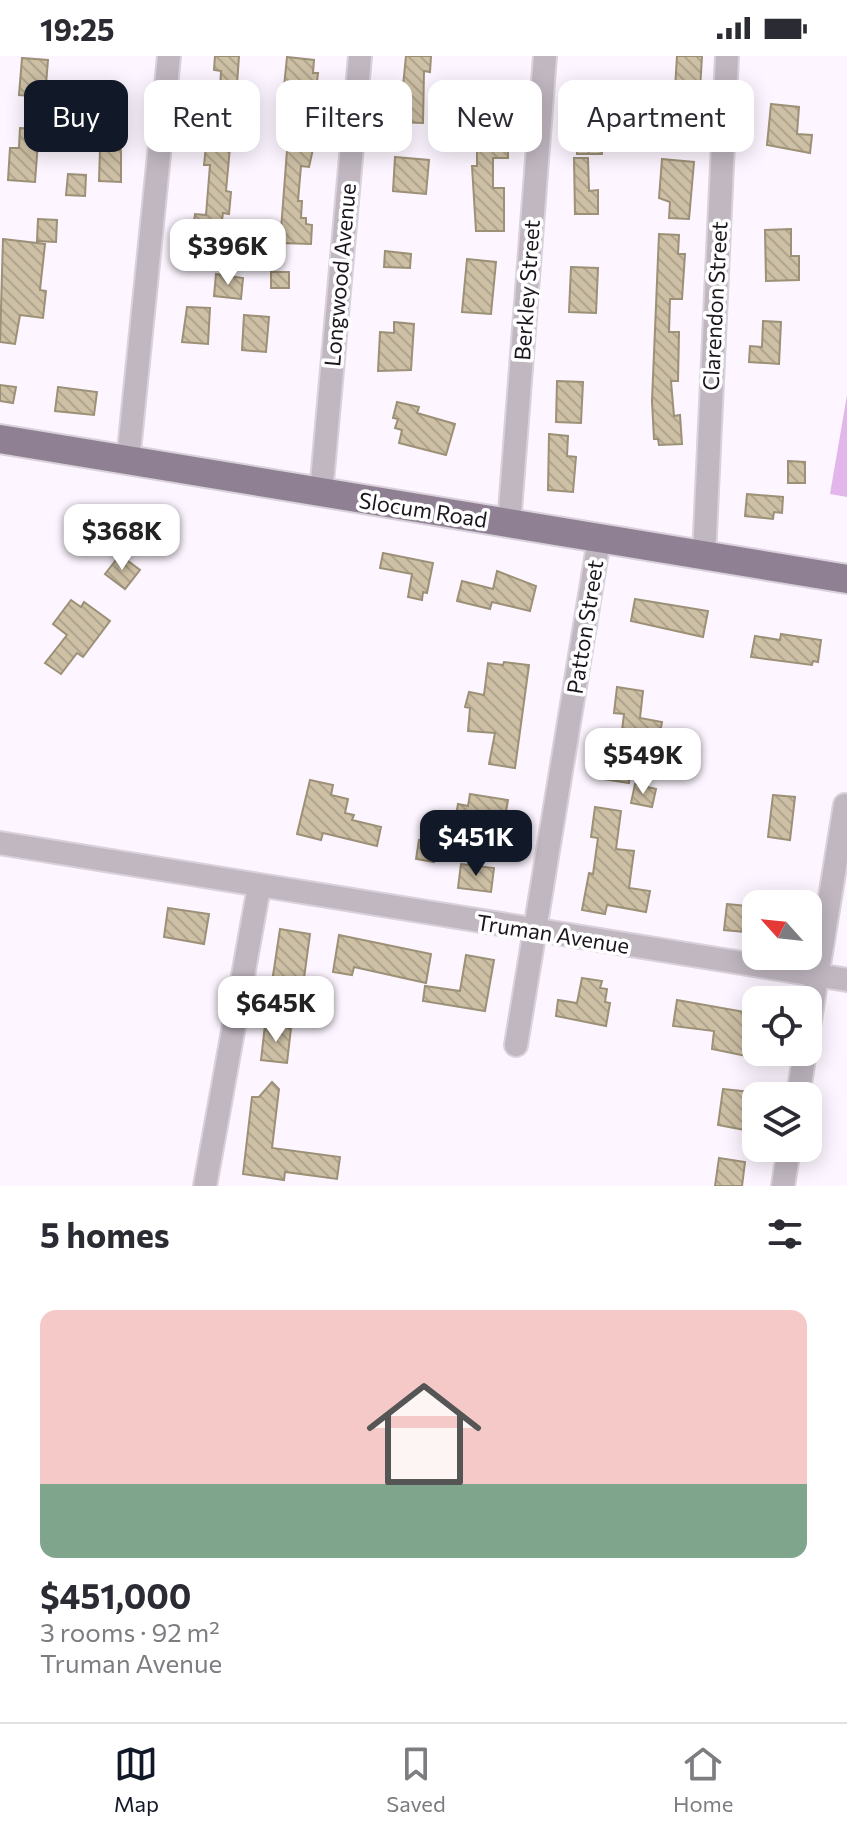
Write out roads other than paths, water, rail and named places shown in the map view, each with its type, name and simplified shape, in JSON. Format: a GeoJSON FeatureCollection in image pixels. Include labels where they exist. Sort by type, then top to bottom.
{"type":"FeatureCollection","features":[{"type":"Feature","properties":{"kind":"main road","name":"Slocum Road"},"geometry":{"type":"LineString","coordinates":[[0,439],[847,579]]}},
{"type":"Feature","properties":{"kind":"street"},"geometry":{"type":"LineString","coordinates":[[128,461],[169,56]]}},
{"type":"Feature","properties":{"kind":"street","name":"Longwood Avenue"},"geometry":{"type":"LineString","coordinates":[[321,493],[360,56]]}},
{"type":"Feature","properties":{"kind":"street","name":"Berkley Street"},"geometry":{"type":"LineString","coordinates":[[509,524],[545,56]]}},
{"type":"Feature","properties":{"kind":"street","name":"Clarendon Street"},"geometry":{"type":"LineString","coordinates":[[704,556],[727,56]]}},
{"type":"Feature","properties":{"kind":"street","name":"Patton Street"},"geometry":{"type":"LineString","coordinates":[[516,1045],[599,540]]}},
{"type":"Feature","properties":{"kind":"street"},"geometry":{"type":"LineString","coordinates":[[815,986],[845,805]]}},
{"type":"Feature","properties":{"kind":"street","name":"Truman Avenue"},"geometry":{"type":"LineString","coordinates":[[0,843],[847,980]]}},
{"type":"Feature","properties":{"kind":"street"},"geometry":{"type":"LineString","coordinates":[[205,1186],[259,887]]}},
{"type":"Feature","properties":{"kind":"street"},"geometry":{"type":"LineString","coordinates":[[783,1186],[787,1162]]}}]}
